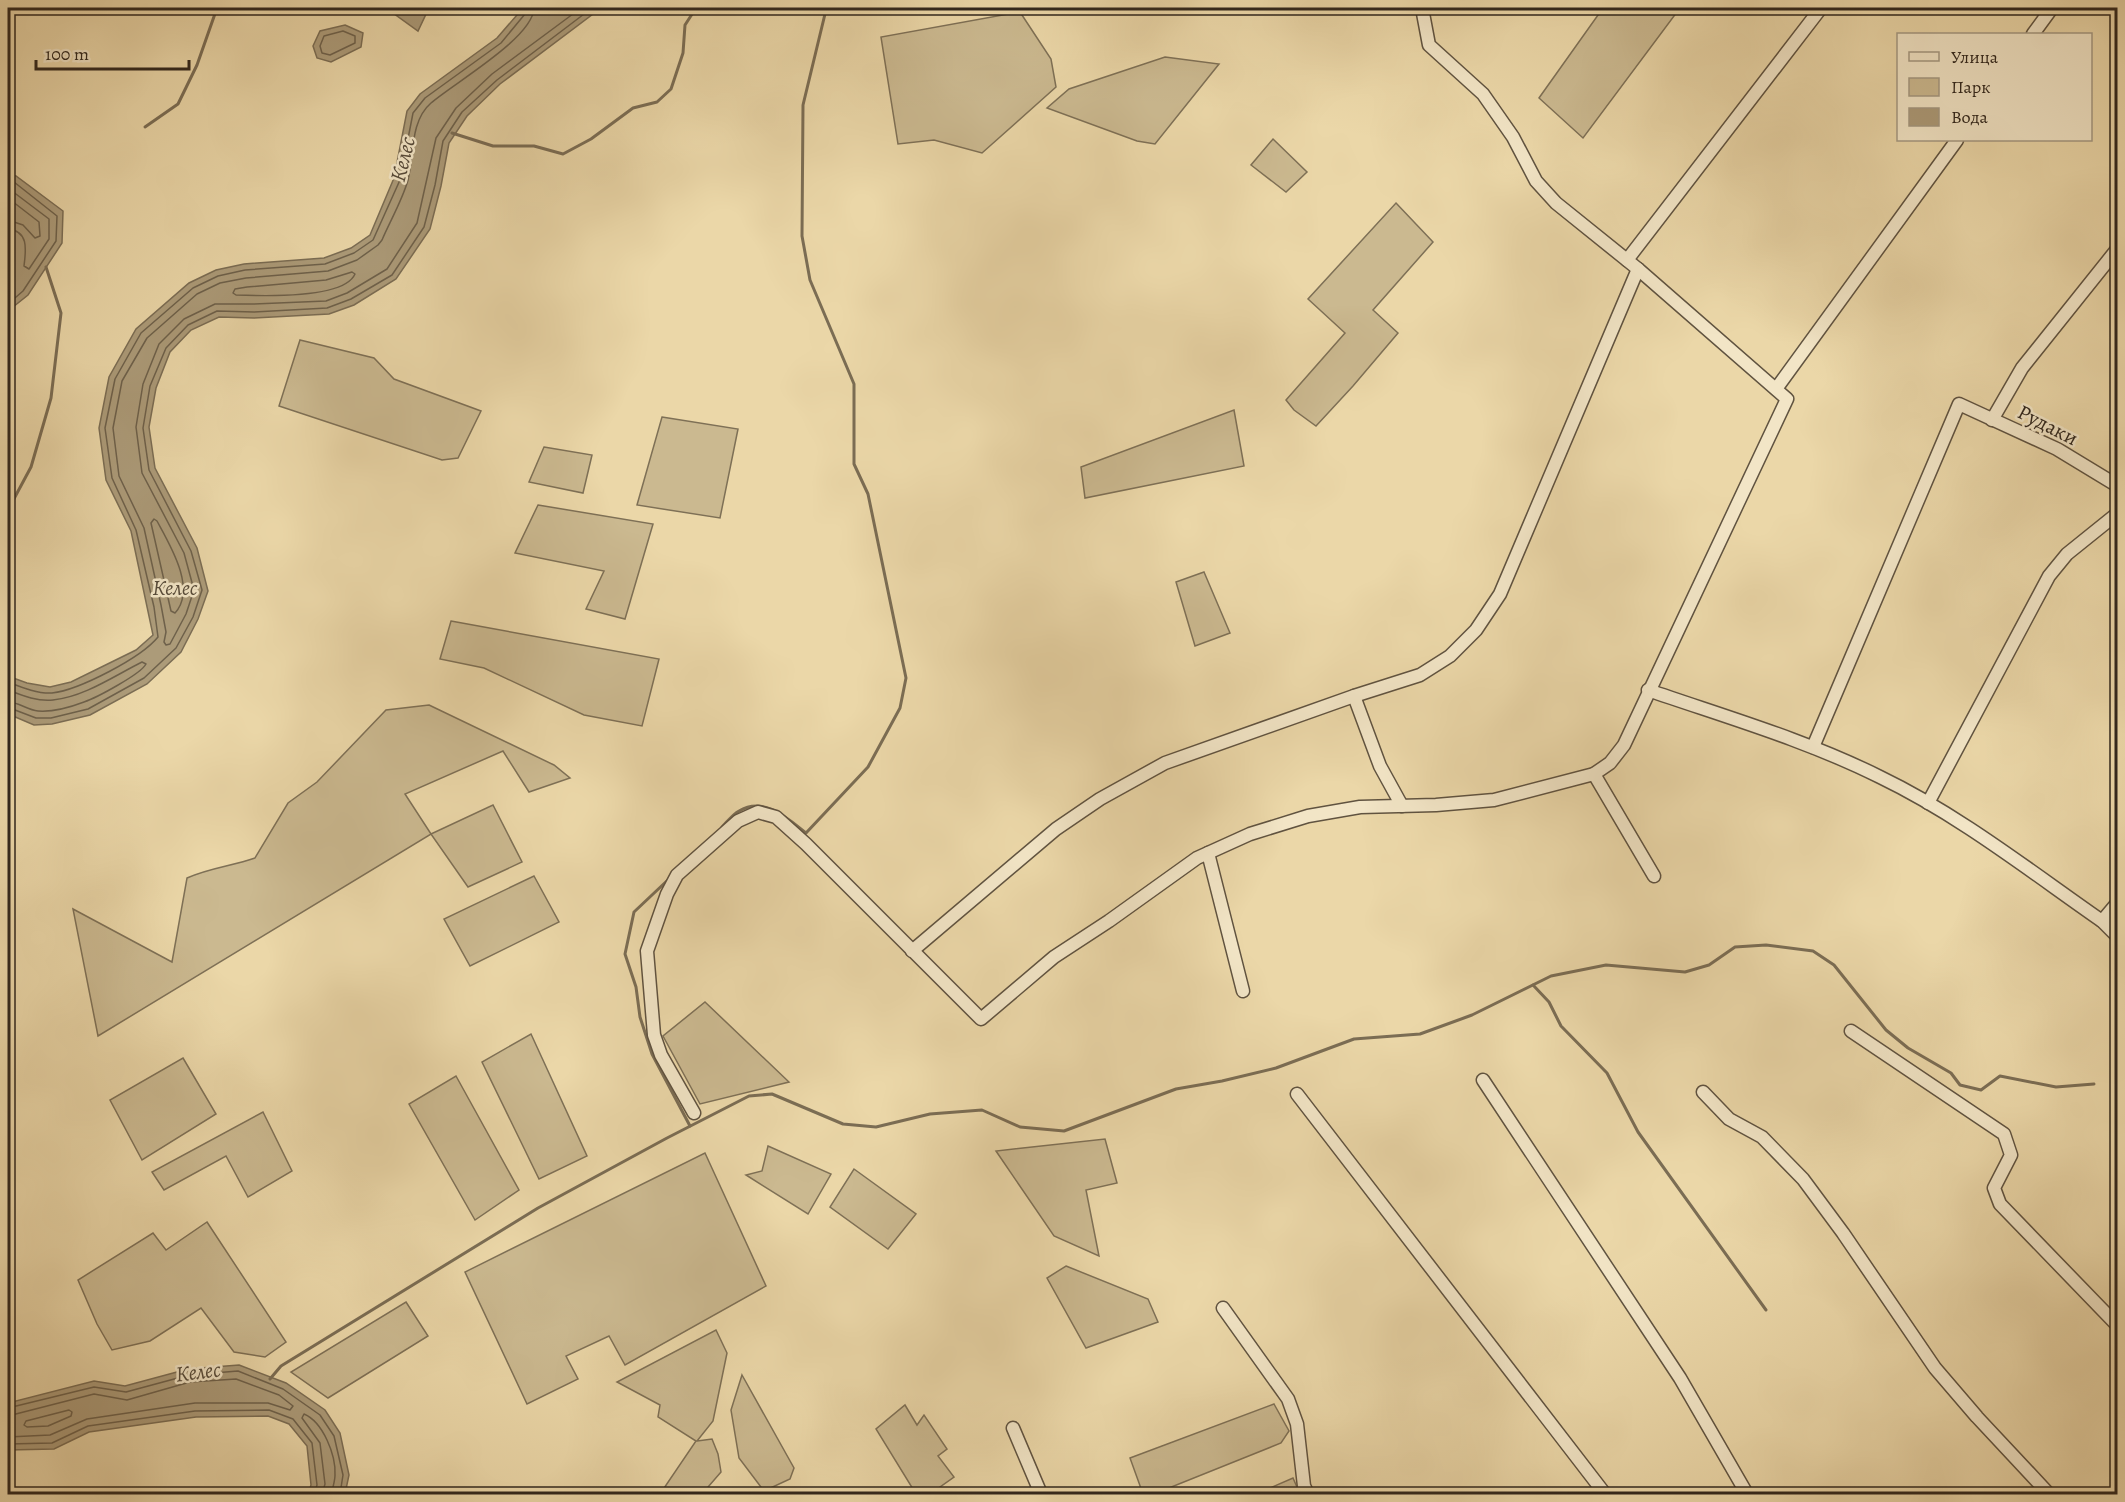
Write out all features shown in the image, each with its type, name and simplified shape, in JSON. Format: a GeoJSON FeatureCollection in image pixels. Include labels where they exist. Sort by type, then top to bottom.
{"type":"FeatureCollection","features":[{"type":"Feature","properties":{"kind":"street"},"geometry":{"type":"LineString","coordinates":[[694,1113],[661,1055],[654,1035],[647,951],[667,894],[677,875],[738,821],[758,812],[776,817],[981,1019],[1054,957],[1197,858],[1250,834],[1308,816],[1360,807],[1494,800],[1594,774],[1610,763],[1624,745],[1787,399],[1638,268],[1556,203],[1536,181],[1513,137],[1483,94],[1429,45],[1422,8]]}},
{"type":"Feature","properties":{"kind":"street"},"geometry":{"type":"LineString","coordinates":[[1627,260],[1821,8]]}},
{"type":"Feature","properties":{"kind":"street"},"geometry":{"type":"LineString","coordinates":[[2033,33],[2052,8]]}},
{"type":"Feature","properties":{"kind":"street"},"geometry":{"type":"LineString","coordinates":[[1776,389],[1956,141]]}},
{"type":"Feature","properties":{"kind":"street"},"geometry":{"type":"LineString","coordinates":[[1992,420],[2022,368],[2118,248]]}},
{"type":"Feature","properties":{"kind":"street"},"geometry":{"type":"LineString","coordinates":[[912,951],[1056,829],[1100,799],[1165,763],[1420,675],[1450,656],[1476,630],[1500,594],[1638,268]]}},
{"type":"Feature","properties":{"kind":"street","name":"Рудаки"},"geometry":{"type":"LineString","coordinates":[[1813,747],[1959,404],[2057,449],[2118,486]]}},
{"type":"Feature","properties":{"kind":"street"},"geometry":{"type":"LineString","coordinates":[[1928,803],[2049,576],[2067,554],[2118,513]]}},
{"type":"Feature","properties":{"kind":"street"},"geometry":{"type":"LineString","coordinates":[[1648,690],[1813,747],[1880,777],[1928,803],[1989,842],[2102,921],[2118,937]]}},
{"type":"Feature","properties":{"kind":"street"},"geometry":{"type":"LineString","coordinates":[[1354,696],[1380,766],[1402,806]]}},
{"type":"Feature","properties":{"kind":"street"},"geometry":{"type":"LineString","coordinates":[[1594,774],[1654,876]]}},
{"type":"Feature","properties":{"kind":"street"},"geometry":{"type":"LineString","coordinates":[[1208,853],[1243,991]]}},
{"type":"Feature","properties":{"kind":"street"},"geometry":{"type":"LineString","coordinates":[[2102,921],[2118,902]]}},
{"type":"Feature","properties":{"kind":"street"},"geometry":{"type":"LineString","coordinates":[[1851,1031],[2004,1134],[2011,1155],[1994,1188],[2000,1204],[2118,1326]]}},
{"type":"Feature","properties":{"kind":"street"},"geometry":{"type":"LineString","coordinates":[[1483,1080],[1680,1378],[1747,1494]]}},
{"type":"Feature","properties":{"kind":"street"},"geometry":{"type":"LineString","coordinates":[[1703,1092],[1729,1119],[1762,1137],[1803,1179],[1843,1233],[1935,1368],[2049,1494]]}},
{"type":"Feature","properties":{"kind":"street"},"geometry":{"type":"LineString","coordinates":[[1298,1094],[1605,1494]]}},
{"type":"Feature","properties":{"kind":"street"},"geometry":{"type":"LineString","coordinates":[[1223,1308],[1288,1399],[1297,1424],[1304,1486],[1308,1494]]}},
{"type":"Feature","properties":{"kind":"street"},"geometry":{"type":"LineString","coordinates":[[1014,1428],[1041,1494]]}},
{"type":"Feature","properties":{"kind":"green space"},"geometry":{"type":"Polygon","coordinates":[[[1603,8],[1680,8],[1583,138],[1539,98],[1603,8]]]}},
{"type":"Feature","properties":{"kind":"green space"},"geometry":{"type":"Polygon","coordinates":[[[1020,12],[1051,59],[1056,87],[982,153],[934,140],[898,144],[881,37],[1020,12]]]}},
{"type":"Feature","properties":{"kind":"green space"},"geometry":{"type":"Polygon","coordinates":[[[1165,57],[1219,64],[1155,144],[1137,141],[1047,108],[1069,89],[1165,57]]]}},
{"type":"Feature","properties":{"kind":"green space"},"geometry":{"type":"Polygon","coordinates":[[[1273,139],[1307,172],[1286,192],[1251,165],[1273,139]]]}},
{"type":"Feature","properties":{"kind":"green space"},"geometry":{"type":"Polygon","coordinates":[[[1396,203],[1433,242],[1373,310],[1398,333],[1316,426],[1294,410],[1286,400],[1345,333],[1308,299],[1396,203]]]}},
{"type":"Feature","properties":{"kind":"green space"},"geometry":{"type":"Polygon","coordinates":[[[300,340],[374,358],[394,379],[481,411],[458,458],[442,460],[279,406],[300,340]]]}},
{"type":"Feature","properties":{"kind":"green space"},"geometry":{"type":"Polygon","coordinates":[[[1234,410],[1244,466],[1085,498],[1081,467],[1234,410]]]}},
{"type":"Feature","properties":{"kind":"green space"},"geometry":{"type":"Polygon","coordinates":[[[662,417],[738,429],[720,518],[637,505],[662,417]]]}},
{"type":"Feature","properties":{"kind":"green space"},"geometry":{"type":"Polygon","coordinates":[[[544,447],[592,455],[583,493],[529,482],[544,447]]]}},
{"type":"Feature","properties":{"kind":"green space"},"geometry":{"type":"Polygon","coordinates":[[[538,505],[653,524],[625,619],[586,609],[604,571],[515,553],[538,505]]]}},
{"type":"Feature","properties":{"kind":"green space"},"geometry":{"type":"Polygon","coordinates":[[[1204,572],[1230,633],[1195,646],[1176,582],[1204,572]]]}},
{"type":"Feature","properties":{"kind":"green space"},"geometry":{"type":"Polygon","coordinates":[[[451,621],[659,659],[642,726],[584,715],[484,668],[440,659],[451,621]]]}},
{"type":"Feature","properties":{"kind":"green space"},"geometry":{"type":"Polygon","coordinates":[[[429,705],[554,765],[570,778],[529,792],[503,751],[405,794],[431,834],[98,1036],[73,909],[172,962],[187,878],[255,858],[288,803],[317,782],[386,710],[429,705]]]}},
{"type":"Feature","properties":{"kind":"green space"},"geometry":{"type":"Polygon","coordinates":[[[493,805],[522,862],[468,887],[431,834],[493,805]]]}},
{"type":"Feature","properties":{"kind":"green space"},"geometry":{"type":"Polygon","coordinates":[[[534,876],[559,922],[470,966],[444,919],[534,876]]]}},
{"type":"Feature","properties":{"kind":"green space"},"geometry":{"type":"Polygon","coordinates":[[[705,1002],[789,1082],[700,1104],[663,1036],[705,1002]]]}},
{"type":"Feature","properties":{"kind":"green space"},"geometry":{"type":"Polygon","coordinates":[[[531,1034],[587,1156],[539,1179],[482,1062],[531,1034]]]}},
{"type":"Feature","properties":{"kind":"green space"},"geometry":{"type":"Polygon","coordinates":[[[183,1058],[216,1114],[142,1160],[110,1100],[183,1058]]]}},
{"type":"Feature","properties":{"kind":"green space"},"geometry":{"type":"Polygon","coordinates":[[[456,1076],[519,1190],[475,1220],[409,1104],[456,1076]]]}},
{"type":"Feature","properties":{"kind":"green space"},"geometry":{"type":"Polygon","coordinates":[[[263,1112],[292,1171],[248,1197],[226,1156],[164,1190],[152,1172],[263,1112]]]}},
{"type":"Feature","properties":{"kind":"green space"},"geometry":{"type":"Polygon","coordinates":[[[1105,1139],[1117,1183],[1086,1190],[1099,1256],[1054,1236],[996,1151],[1105,1139]]]}},
{"type":"Feature","properties":{"kind":"green space"},"geometry":{"type":"Polygon","coordinates":[[[768,1146],[831,1174],[808,1214],[746,1175],[762,1171],[768,1146]]]}},
{"type":"Feature","properties":{"kind":"green space"},"geometry":{"type":"Polygon","coordinates":[[[705,1153],[766,1286],[625,1365],[609,1336],[566,1356],[578,1379],[527,1404],[465,1272],[705,1153]]]}},
{"type":"Feature","properties":{"kind":"green space"},"geometry":{"type":"Polygon","coordinates":[[[854,1169],[916,1214],[888,1249],[830,1207],[854,1169]]]}},
{"type":"Feature","properties":{"kind":"green space"},"geometry":{"type":"Polygon","coordinates":[[[207,1222],[286,1342],[265,1357],[234,1352],[201,1308],[150,1341],[112,1350],[97,1324],[78,1280],[153,1233],[166,1250],[207,1222]]]}},
{"type":"Feature","properties":{"kind":"green space"},"geometry":{"type":"Polygon","coordinates":[[[1066,1266],[1148,1299],[1158,1322],[1086,1348],[1047,1278],[1066,1266]]]}},
{"type":"Feature","properties":{"kind":"green space"},"geometry":{"type":"Polygon","coordinates":[[[406,1302],[428,1336],[328,1398],[291,1372],[406,1302]]]}},
{"type":"Feature","properties":{"kind":"green space"},"geometry":{"type":"Polygon","coordinates":[[[716,1330],[727,1353],[713,1421],[697,1441],[712,1439],[718,1454],[721,1472],[702,1494],[660,1494],[696,1441],[658,1417],[660,1405],[617,1382],[716,1330]]]}},
{"type":"Feature","properties":{"kind":"green space"},"geometry":{"type":"Polygon","coordinates":[[[742,1375],[794,1468],[790,1479],[764,1491],[739,1458],[731,1410],[742,1375]]]}},
{"type":"Feature","properties":{"kind":"green space"},"geometry":{"type":"Polygon","coordinates":[[[1274,1404],[1289,1431],[1281,1443],[1154,1494],[1143,1494],[1130,1458],[1274,1404]]]}},
{"type":"Feature","properties":{"kind":"green space"},"geometry":{"type":"Polygon","coordinates":[[[905,1405],[917,1425],[924,1415],[947,1449],[938,1456],[954,1477],[930,1494],[916,1494],[876,1429],[905,1405]]]}},
{"type":"Feature","properties":{"kind":"green space"},"geometry":{"type":"Polygon","coordinates":[[[1293,1478],[1300,1494],[1256,1494],[1293,1478]]]}},
{"type":"Feature","properties":{"kind":"water"},"geometry":{"type":"Polygon","coordinates":[[[380,8],[427,8],[427,12],[418,31],[390,11],[380,8]]]}},
{"type":"Feature","properties":{"kind":"water","name":"Келес"},"geometry":{"type":"Polygon","coordinates":[[[523,8],[601,8],[500,84],[467,116],[449,143],[430,229],[396,279],[354,305],[329,314],[254,318],[219,317],[191,330],[170,352],[156,388],[149,427],[155,468],[197,548],[208,591],[198,619],[181,652],[147,684],[90,715],[52,724],[34,725],[8,715],[8,676],[27,683],[50,687],[71,682],[136,650],[153,635],[131,531],[106,480],[99,428],[109,377],[136,329],[189,283],[216,270],[244,264],[324,258],[351,248],[370,235],[394,178],[407,111],[420,94],[497,38],[523,8]]]}},
{"type":"Feature","properties":{"kind":"water"},"geometry":{"type":"Polygon","coordinates":[[[345,25],[363,33],[361,47],[331,62],[317,58],[313,46],[320,31],[345,25]]]}},
{"type":"Feature","properties":{"kind":"water"},"geometry":{"type":"Polygon","coordinates":[[[8,174],[16,176],[63,211],[62,243],[28,295],[8,311],[8,267],[11,264],[13,247],[8,240],[8,174]]]}},
{"type":"Feature","properties":{"kind":"water","name":"Келес"},"geometry":{"type":"Polygon","coordinates":[[[239,1365],[286,1383],[325,1410],[340,1433],[349,1475],[345,1494],[308,1494],[311,1485],[307,1446],[289,1424],[268,1416],[196,1417],[89,1432],[54,1449],[8,1450],[8,1403],[94,1381],[125,1386],[188,1369],[239,1365]]]}},
{"type":"Feature","properties":{"kind":"waterway"},"geometry":{"type":"LineString","coordinates":[[145,127],[178,104],[197,65],[217,8]]}},
{"type":"Feature","properties":{"kind":"waterway"},"geometry":{"type":"LineString","coordinates":[[452,133],[493,146],[534,146],[563,154],[591,139],[633,108],[657,102],[671,89],[683,53],[685,25],[696,8]]}},
{"type":"Feature","properties":{"kind":"waterway"},"geometry":{"type":"LineString","coordinates":[[722,827],[739,811],[757,806],[766,807],[783,815],[806,833],[868,767],[900,708],[906,678],[868,494],[854,464],[854,384],[810,280],[802,236],[803,105],[825,14],[829,8]]}},
{"type":"Feature","properties":{"kind":"waterway"},"geometry":{"type":"LineString","coordinates":[[8,510],[31,467],[51,398],[61,313],[46,267]]}},
{"type":"Feature","properties":{"kind":"waterway"},"geometry":{"type":"LineString","coordinates":[[670,878],[634,912],[625,954],[636,987],[640,1017],[652,1054],[690,1126]]}},
{"type":"Feature","properties":{"kind":"waterway"},"geometry":{"type":"LineString","coordinates":[[270,1379],[281,1366],[538,1208],[749,1096],[772,1094],[843,1124],[876,1127],[930,1114],[982,1110],[1020,1127],[1064,1131],[1176,1089],[1276,1068],[1354,1039],[1420,1034],[1472,1015],[1551,976],[1606,965],[1685,972],[1709,965],[1735,947],[1766,945],[1813,951],[1834,965],[1886,1030],[1908,1048],[1951,1073],[1960,1085],[1981,1090],[2000,1076],[2056,1087],[2094,1084]]}},
{"type":"Feature","properties":{"kind":"waterway"},"geometry":{"type":"LineString","coordinates":[[1533,985],[1549,1002],[1561,1026],[1607,1073],[1638,1132],[1766,1310]]}}]}
